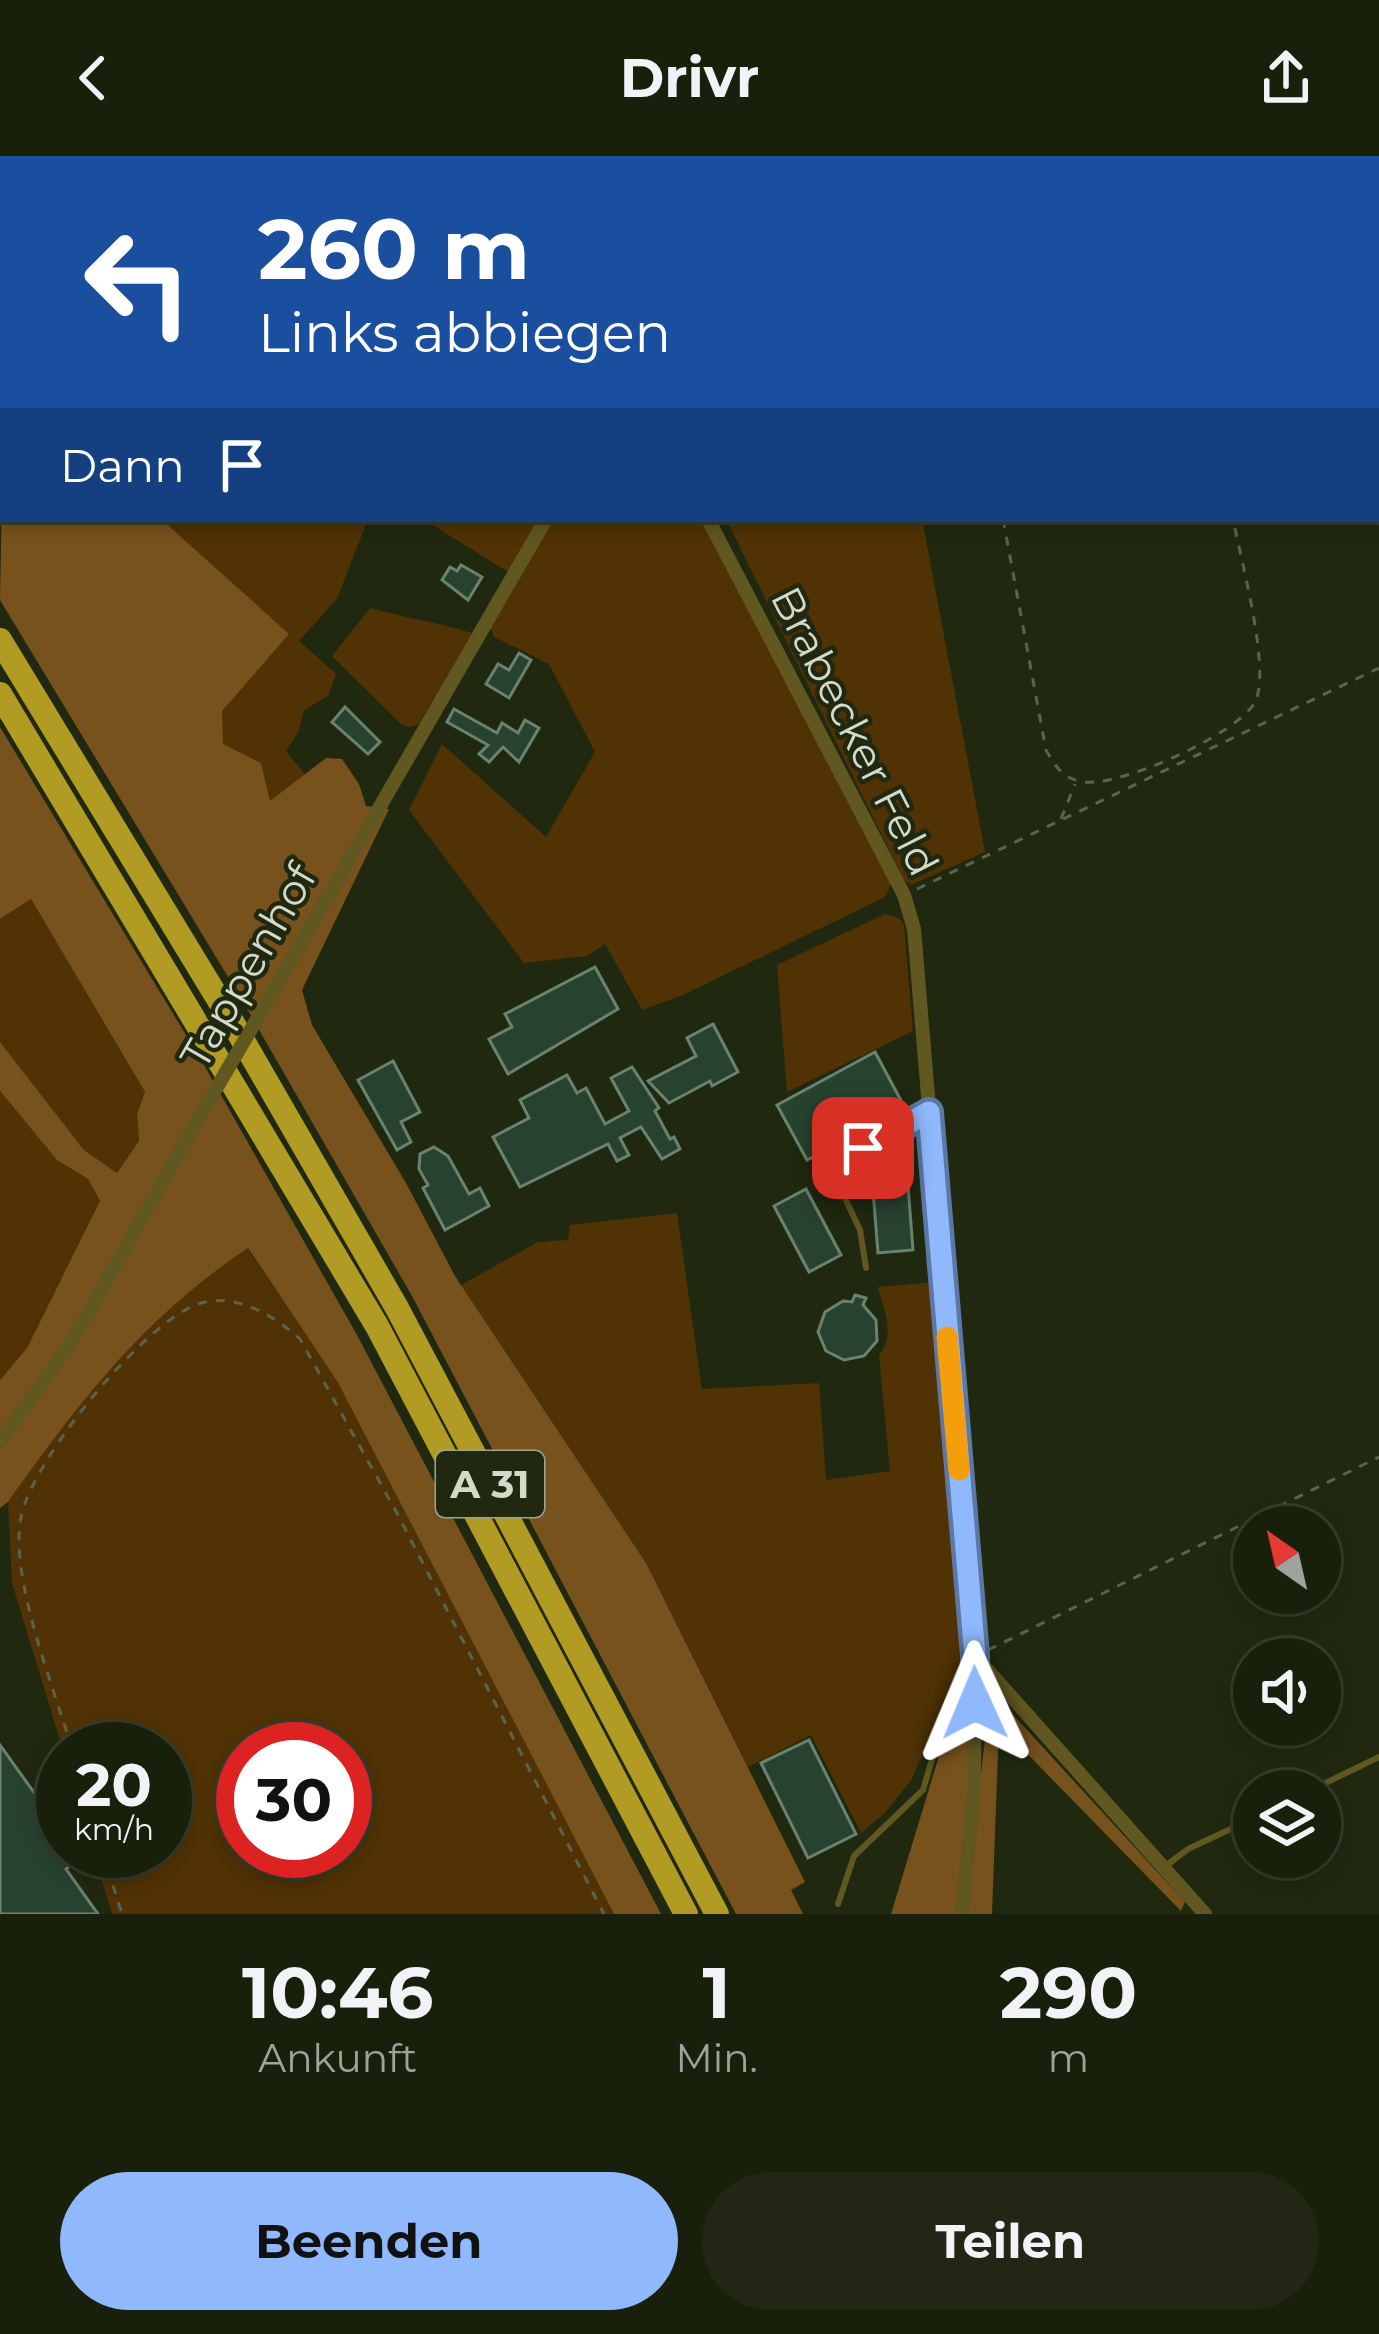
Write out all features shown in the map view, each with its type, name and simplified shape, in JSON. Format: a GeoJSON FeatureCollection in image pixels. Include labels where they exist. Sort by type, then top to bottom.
{"type":"FeatureCollection","features":[{"type":"Feature","properties":{"kind":"highway","name":"A 31"},"geometry":{"type":"LineString","coordinates":[[0,640],[234,1025],[397,1308],[717,1914]]}},
{"type":"Feature","properties":{"kind":"highway","name":"A 31"},"geometry":{"type":"LineString","coordinates":[[0,694],[377,1326],[686,1914]]}},
{"type":"Feature","properties":{"kind":"street","name":"Tappenhof"},"geometry":{"type":"LineString","coordinates":[[0,1441],[71,1342],[544,522]]}},
{"type":"Feature","properties":{"kind":"street","name":"Brabecker Feld"},"geometry":{"type":"LineString","coordinates":[[710,522],[904,895],[914,928],[975,1658],[974,1790],[962,1914]]}},
{"type":"Feature","properties":{"kind":"street"},"geometry":{"type":"LineString","coordinates":[[975,1658],[1205,1914]]}},
{"type":"Feature","properties":{"kind":"lane"},"geometry":{"type":"LineString","coordinates":[[866,1268],[860,1230],[830,1166],[929,1112]]}},
{"type":"Feature","properties":{"kind":"lane"},"geometry":{"type":"LineString","coordinates":[[838,1904],[854,1856],[923,1790],[952,1692],[975,1658]]}},
{"type":"Feature","properties":{"kind":"lane"},"geometry":{"type":"LineString","coordinates":[[1341,1775],[1379,1757]]}},
{"type":"Feature","properties":{"kind":"lane"},"geometry":{"type":"LineString","coordinates":[[1163,1868],[1188,1849],[1233,1827]]}},
{"type":"Feature","properties":{"kind":"path"},"geometry":{"type":"LineString","coordinates":[[1004,522],[1046,750],[1061,773],[1096,783],[1126,777],[1230,729],[1258,697],[1260,666],[1234,522]]}},
{"type":"Feature","properties":{"kind":"path"},"geometry":{"type":"LineString","coordinates":[[904,895],[1379,668]]}},
{"type":"Feature","properties":{"kind":"path"},"geometry":{"type":"LineString","coordinates":[[1060,821],[1076,781]]}},
{"type":"Feature","properties":{"kind":"path"},"geometry":{"type":"LineString","coordinates":[[64,1722],[22,1575],[20,1530],[28,1496],[63,1437],[127,1358],[171,1316],[206,1302],[244,1304],[279,1321],[301,1339],[398,1515],[604,1914]]}},
{"type":"Feature","properties":{"kind":"path"},"geometry":{"type":"LineString","coordinates":[[975,1658],[1379,1456]]}},
{"type":"Feature","properties":{"kind":"path"},"geometry":{"type":"LineString","coordinates":[[111,1878],[122,1914]]}},
{"type":"Feature","properties":{"kind":"shaded area"},"geometry":{"type":"Polygon","coordinates":[[[2,522],[164,522],[289,634],[222,711],[223,744],[261,763],[270,801],[326,758],[342,759],[359,784],[366,806],[389,809],[302,990],[312,1025],[455,1276],[646,1563],[805,1882],[791,1890],[803,1914],[736,1914],[412,1296],[242,1000],[0,600],[2,522]]]}},
{"type":"Feature","properties":{"kind":"shaded area"},"geometry":{"type":"Polygon","coordinates":[[[163,522],[367,522],[337,599],[299,641],[336,674],[328,696],[304,710],[299,731],[286,751],[306,776],[270,802],[260,763],[223,744],[163,522]]]}},
{"type":"Feature","properties":{"kind":"shaded area"},"geometry":{"type":"Polygon","coordinates":[[[428,522],[537,522],[508,572],[428,522]]]}},
{"type":"Feature","properties":{"kind":"shaded area"},"geometry":{"type":"Polygon","coordinates":[[[549,522],[705,522],[891,884],[885,897],[683,995],[642,1010],[605,944],[587,956],[524,963],[409,810],[442,744],[546,837],[595,752],[549,664],[494,637],[490,627],[549,522]]]}},
{"type":"Feature","properties":{"kind":"shaded area"},"geometry":{"type":"Polygon","coordinates":[[[727,522],[923,522],[985,852],[911,885],[904,880],[727,522]]]}},
{"type":"Feature","properties":{"kind":"shaded area"},"geometry":{"type":"Polygon","coordinates":[[[370,608],[472,633],[419,724],[401,724],[332,656],[370,608]]]}},
{"type":"Feature","properties":{"kind":"shaded area"},"geometry":{"type":"Polygon","coordinates":[[[0,727],[204,1065],[357,1335],[661,1914],[614,1914],[337,1381],[248,1248],[145,1332],[0,1508],[0,1380],[27,1348],[100,1201],[88,1179],[57,1160],[0,1091],[0,1042],[84,1150],[117,1173],[139,1141],[137,1114],[145,1092],[31,899],[0,919],[0,727]]]}},
{"type":"Feature","properties":{"kind":"shaded area"},"geometry":{"type":"Polygon","coordinates":[[[31,899],[145,1092],[137,1114],[139,1141],[117,1173],[84,1150],[0,1042],[0,919],[31,899]]]}},
{"type":"Feature","properties":{"kind":"shaded area"},"geometry":{"type":"Polygon","coordinates":[[[885,914],[904,925],[913,1031],[787,1092],[777,965],[885,914]]]}},
{"type":"Feature","properties":{"kind":"shaded area"},"geometry":{"type":"Polygon","coordinates":[[[0,1091],[57,1160],[88,1179],[100,1201],[27,1348],[0,1380],[0,1091]]]}},
{"type":"Feature","properties":{"kind":"shaded area"},"geometry":{"type":"Polygon","coordinates":[[[677,1213],[702,1389],[819,1383],[826,1480],[890,1471],[879,1356],[888,1330],[878,1287],[934,1282],[963,1657],[912,1779],[885,1813],[861,1833],[811,1735],[748,1767],[646,1563],[461,1285],[538,1242],[568,1240],[570,1225],[677,1213]]]}},
{"type":"Feature","properties":{"kind":"shaded area"},"geometry":{"type":"Polygon","coordinates":[[[247,1248],[337,1381],[614,1914],[112,1914],[101,1878],[192,1878],[192,1722],[54,1722],[12,1583],[8,1502],[80,1400],[136,1338],[198,1281],[247,1248]]]}},
{"type":"Feature","properties":{"kind":"shaded area"},"geometry":{"type":"Polygon","coordinates":[[[965,1692],[970,1790],[955,1914],[891,1914],[953,1710],[965,1692]]]}},
{"type":"Feature","properties":{"kind":"shaded area"},"geometry":{"type":"Polygon","coordinates":[[[1004,1705],[1185,1902],[1181,1911],[999,1725],[992,1914],[966,1914],[988,1710],[1004,1705]]]}},
{"type":"Feature","properties":{"kind":"building"},"geometry":{"type":"Polygon","coordinates":[[[461,565],[482,577],[468,600],[442,580],[450,567],[457,571],[461,565]]]}},
{"type":"Feature","properties":{"kind":"building"},"geometry":{"type":"Polygon","coordinates":[[[519,653],[531,660],[509,698],[486,684],[498,664],[509,670],[519,653]]]}},
{"type":"Feature","properties":{"kind":"building"},"geometry":{"type":"Polygon","coordinates":[[[345,707],[380,742],[368,754],[332,722],[345,707]]]}},
{"type":"Feature","properties":{"kind":"building"},"geometry":{"type":"Polygon","coordinates":[[[454,709],[497,733],[502,723],[518,733],[525,720],[539,728],[519,762],[503,747],[489,762],[479,754],[488,745],[447,722],[454,709]]]}},
{"type":"Feature","properties":{"kind":"building"},"geometry":{"type":"Polygon","coordinates":[[[595,967],[618,1009],[508,1074],[489,1039],[512,1027],[505,1014],[595,967]]]}},
{"type":"Feature","properties":{"kind":"building"},"geometry":{"type":"Polygon","coordinates":[[[713,1024],[738,1072],[669,1103],[648,1081],[696,1056],[687,1038],[713,1024]]]}},
{"type":"Feature","properties":{"kind":"building"},"geometry":{"type":"Polygon","coordinates":[[[875,1052],[905,1108],[807,1160],[777,1105],[875,1052]]]}},
{"type":"Feature","properties":{"kind":"building"},"geometry":{"type":"Polygon","coordinates":[[[393,1061],[420,1112],[401,1122],[411,1142],[397,1150],[358,1080],[393,1061]]]}},
{"type":"Feature","properties":{"kind":"building"},"geometry":{"type":"Polygon","coordinates":[[[632,1067],[680,1149],[662,1159],[641,1127],[620,1138],[629,1155],[617,1161],[608,1144],[520,1187],[493,1137],[529,1118],[520,1100],[567,1075],[577,1093],[586,1088],[605,1124],[629,1111],[611,1078],[632,1067]]]}},
{"type":"Feature","properties":{"kind":"building"},"geometry":{"type":"Polygon","coordinates":[[[434,1147],[448,1156],[469,1194],[480,1188],[489,1206],[445,1230],[423,1188],[428,1185],[419,1169],[420,1154],[434,1147]]]}},
{"type":"Feature","properties":{"kind":"building"},"geometry":{"type":"Polygon","coordinates":[[[905,1147],[913,1250],[878,1253],[870,1153],[905,1147]]]}},
{"type":"Feature","properties":{"kind":"building"},"geometry":{"type":"Polygon","coordinates":[[[806,1189],[841,1255],[809,1272],[774,1206],[806,1189]]]}},
{"type":"Feature","properties":{"kind":"building"},"geometry":{"type":"Polygon","coordinates":[[[855,1295],[866,1298],[863,1305],[876,1320],[877,1341],[864,1356],[844,1360],[826,1351],[818,1332],[825,1312],[843,1301],[852,1302],[855,1295]]]}},
{"type":"Feature","properties":{"kind":"building"},"geometry":{"type":"Polygon","coordinates":[[[809,1740],[856,1834],[808,1858],[761,1763],[809,1740]]]}},
{"type":"Feature","properties":{"kind":"building"},"geometry":{"type":"Polygon","coordinates":[[[0,1745],[36,1795],[36,1878],[72,1878],[98,1914],[0,1914],[0,1745]]]}},
{"type":"Feature","properties":{"kind":"slow traffic"},"geometry":{"type":"LineString","coordinates":[[947,1337],[959,1470]]}},
{"type":"Feature","properties":{"kind":"route"},"geometry":{"type":"LineString","coordinates":[[863,1148],[929,1112],[975,1656],[975,1703]]}}]}
